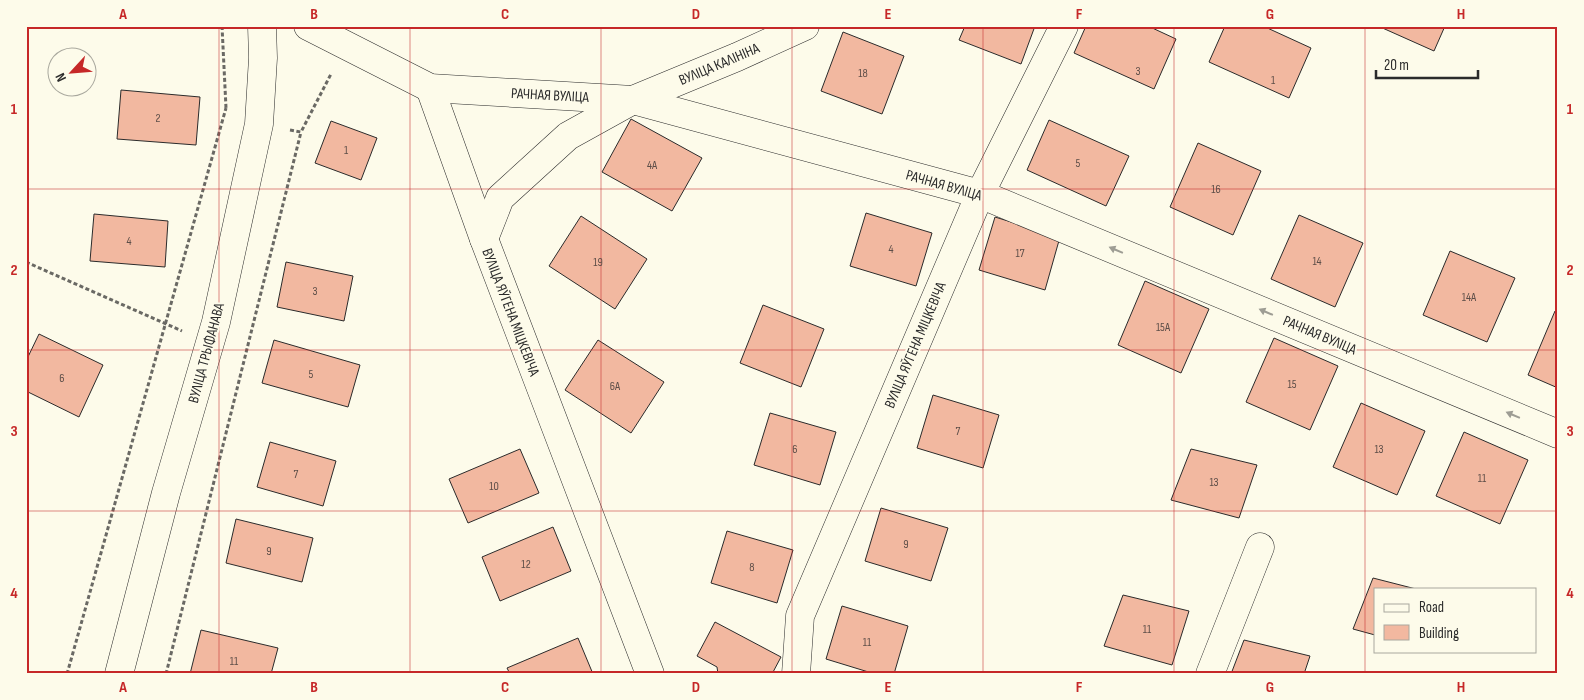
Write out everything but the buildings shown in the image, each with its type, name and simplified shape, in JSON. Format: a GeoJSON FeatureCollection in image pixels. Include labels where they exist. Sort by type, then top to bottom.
{"type":"FeatureCollection","features":[{"type":"Feature","properties":{"kind":"street","name":"ВУЛІЦА ТРЫФАНАВА"},"geometry":{"type":"LineString","coordinates":[[118,674],[166,493],[218,313],[259,124],[263,58],[262,26]]}},
{"type":"Feature","properties":{"kind":"street","name":"РАЧНАЯ ВУЛІЦА"},"geometry":{"type":"LineString","coordinates":[[308,26],[430,88],[633,100],[980,194],[1558,434]]}},
{"type":"Feature","properties":{"kind":"street","name":"ВУЛІЦА КАЛІНІНА"},"geometry":{"type":"LineString","coordinates":[[484,239],[500,198],[568,136],[633,100],[745,54],[805,26]]}},
{"type":"Feature","properties":{"kind":"street","name":"ВУЛІЦА ЯЎГЕНА МІЦКЕВІЧА"},"geometry":{"type":"LineString","coordinates":[[796,674],[800,616],[980,194],[1064,26]]}},
{"type":"Feature","properties":{"kind":"street","name":"ВУЛІЦА ЯЎГЕНА МІЦКЕВІЧА"},"geometry":{"type":"LineString","coordinates":[[430,88],[484,239],[650,674]]}},
{"type":"Feature","properties":{"kind":"street"},"geometry":{"type":"LineString","coordinates":[[1210,674],[1260,547]]}},
{"type":"Feature","properties":{"kind":"path"},"geometry":{"type":"LineString","coordinates":[[67,674],[226,108]]}},
{"type":"Feature","properties":{"kind":"path"},"geometry":{"type":"LineString","coordinates":[[166,674],[301,132]]}},
{"type":"Feature","properties":{"kind":"path"},"geometry":{"type":"LineString","coordinates":[[26,262],[210,343]]}}]}
